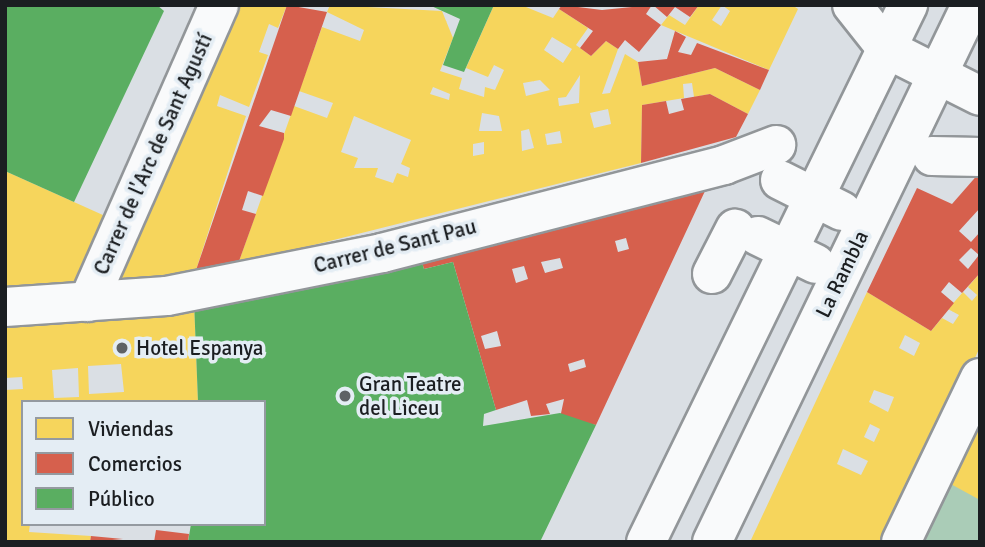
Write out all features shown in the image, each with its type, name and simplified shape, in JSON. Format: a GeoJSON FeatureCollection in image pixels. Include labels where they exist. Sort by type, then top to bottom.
{"type":"FeatureCollection","features":[{"type":"Feature","properties":{"kind":"street","name":"Carrer de l'Arc de Sant Agustí"},"geometry":{"type":"LineString","coordinates":[[88,302],[219,5]]}},
{"type":"Feature","properties":{"kind":"street"},"geometry":{"type":"LineString","coordinates":[[712,274],[774,244],[829,190],[887,48],[908,5]]}},
{"type":"Feature","properties":{"kind":"street","name":"La Rambla"},"geometry":{"type":"LineString","coordinates":[[712,542],[953,83],[971,5]]}},
{"type":"Feature","properties":{"kind":"street"},"geometry":{"type":"LineString","coordinates":[[857,10],[887,48],[953,83]]}},
{"type":"Feature","properties":{"kind":"street"},"geometry":{"type":"LineString","coordinates":[[932,156],[980,157]]}},
{"type":"Feature","properties":{"kind":"street","name":"Carrer de Sant Pau"},"geometry":{"type":"LineString","coordinates":[[5,307],[167,296],[382,253],[686,174],[784,157],[829,190]]}},
{"type":"Feature","properties":{"kind":"street"},"geometry":{"type":"LineString","coordinates":[[646,542],[774,244]]}},
{"type":"Feature","properties":{"kind":"street"},"geometry":{"type":"LineString","coordinates":[[901,542],[980,378]]}},
{"type":"Feature","properties":{"kind":"green space"},"geometry":{"type":"Polygon","coordinates":[[[947,455],[980,471],[980,542],[911,542],[947,455]]]}},
{"type":"Feature","properties":{"kind":"building: Viviendas"},"geometry":{"type":"Polygon","coordinates":[[[238,5],[287,5],[278,28],[269,24],[259,52],[268,55],[249,107],[220,95],[217,106],[246,116],[195,273],[118,285],[111,277],[238,5]]]}},
{"type":"Feature","properties":{"kind":"building: Viviendas"},"geometry":{"type":"Polygon","coordinates":[[[330,5],[442,11],[453,38],[440,71],[462,78],[459,89],[484,97],[485,87],[495,90],[504,70],[494,65],[488,77],[466,68],[494,5],[521,5],[553,18],[559,9],[588,28],[576,45],[591,56],[606,41],[618,49],[602,94],[610,93],[625,54],[638,62],[642,86],[715,68],[760,90],[748,114],[710,94],[694,97],[692,83],[683,84],[684,98],[642,105],[641,163],[238,264],[294,106],[327,118],[333,103],[299,91],[322,27],[360,41],[364,30],[327,12],[330,5]],[[552,37],[544,50],[563,63],[572,49],[552,37]],[[580,75],[566,97],[558,98],[559,106],[579,103],[580,75]],[[540,80],[523,83],[526,96],[550,90],[540,80]],[[433,87],[430,94],[449,100],[450,94],[433,87]],[[608,109],[590,113],[594,128],[611,124],[608,109]],[[482,113],[479,131],[502,131],[499,116],[482,113]],[[354,116],[341,152],[358,158],[354,168],[378,168],[375,177],[393,183],[397,173],[408,177],[410,168],[401,164],[411,140],[354,116]],[[529,129],[521,131],[522,151],[534,148],[529,129]],[[560,131],[545,134],[547,145],[562,143],[560,131]],[[484,142],[473,144],[473,156],[484,154],[484,142]]]}},
{"type":"Feature","properties":{"kind":"building: Viviendas"},"geometry":{"type":"Polygon","coordinates":[[[699,5],[722,5],[792,5],[798,9],[769,70],[661,25],[669,15],[685,25],[699,5]],[[722,5],[712,20],[721,26],[730,11],[722,5]]]}},
{"type":"Feature","properties":{"kind":"building: Viviendas"},"geometry":{"type":"Polygon","coordinates":[[[5,171],[114,220],[90,273],[64,291],[5,294],[5,171]]]}},
{"type":"Feature","properties":{"kind":"building: Viviendas"},"geometry":{"type":"Polygon","coordinates":[[[980,273],[980,347],[890,542],[750,542],[867,292],[931,331],[942,318],[953,324],[959,315],[948,309],[963,292],[972,301],[977,295],[968,287],[980,273]],[[905,335],[899,348],[914,356],[920,343],[905,335]],[[874,390],[869,402],[888,412],[894,397],[874,390]],[[870,424],[864,437],[874,442],[880,429],[870,424]],[[843,449],[837,464],[861,475],[868,461],[843,449]]]}},
{"type":"Feature","properties":{"kind":"building: Viviendas","name":"Hotel Espanya"},"geometry":{"type":"Polygon","coordinates":[[[194,301],[198,400],[21,400],[21,526],[30,526],[29,532],[91,536],[90,542],[5,542],[5,390],[23,389],[22,377],[5,378],[5,320],[194,301]],[[121,364],[88,366],[89,394],[124,392],[121,364]],[[78,368],[52,370],[54,398],[79,397],[78,368]]]}},
{"type":"Feature","properties":{"kind":"building: Viviendas"},"geometry":{"type":"Polygon","coordinates":[[[980,386],[980,500],[936,476],[980,386]]]}},
{"type":"Feature","properties":{"kind":"building: Comercios"},"geometry":{"type":"Polygon","coordinates":[[[287,5],[327,12],[291,116],[271,110],[259,126],[284,133],[284,139],[263,196],[248,191],[242,210],[256,214],[238,264],[195,273],[287,5]]]}},
{"type":"Feature","properties":{"kind":"building: Comercios"},"geometry":{"type":"Polygon","coordinates":[[[562,5],[602,10],[652,5],[646,14],[661,25],[639,52],[625,40],[618,49],[606,41],[591,56],[580,48],[593,31],[559,9],[562,5]]]}},
{"type":"Feature","properties":{"kind":"building: Comercios"},"geometry":{"type":"Polygon","coordinates":[[[653,5],[699,5],[690,17],[675,7],[667,17],[653,5]]]}},
{"type":"Feature","properties":{"kind":"building: Comercios"},"geometry":{"type":"Polygon","coordinates":[[[675,31],[686,37],[678,52],[691,55],[697,43],[769,70],[760,90],[715,68],[642,86],[638,62],[667,59],[675,31]]]}},
{"type":"Feature","properties":{"kind":"building: Comercios"},"geometry":{"type":"Polygon","coordinates":[[[710,94],[748,114],[736,137],[641,163],[642,105],[666,101],[669,114],[684,110],[681,99],[710,94]]]}},
{"type":"Feature","properties":{"kind":"building: Comercios"},"geometry":{"type":"Polygon","coordinates":[[[980,172],[980,208],[959,231],[971,242],[980,232],[980,273],[962,293],[949,282],[941,292],[954,303],[931,331],[867,292],[917,188],[952,204],[980,172]],[[971,248],[959,260],[968,269],[979,255],[971,248]]]}},
{"type":"Feature","properties":{"kind":"building: Comercios"},"geometry":{"type":"Polygon","coordinates":[[[705,191],[596,425],[560,418],[564,399],[546,404],[550,414],[531,416],[527,400],[496,410],[453,262],[424,269],[419,253],[705,191]],[[626,238],[615,241],[618,252],[629,249],[626,238]],[[560,258],[541,262],[545,273],[563,268],[560,258]],[[524,266],[512,269],[516,283],[528,279],[524,266]],[[497,331],[481,336],[485,349],[501,346],[497,331]],[[584,359],[568,364],[570,372],[586,367],[584,359]]]}},
{"type":"Feature","properties":{"kind":"building: Comercios"},"geometry":{"type":"Polygon","coordinates":[[[156,530],[189,534],[188,542],[154,542],[156,530]]]}},
{"type":"Feature","properties":{"kind":"building: Comercios"},"geometry":{"type":"Polygon","coordinates":[[[91,536],[123,539],[90,542],[91,536]]]}},
{"type":"Feature","properties":{"kind":"building: Público"},"geometry":{"type":"Polygon","coordinates":[[[5,5],[157,5],[164,11],[74,202],[5,171],[5,5]]]}},
{"type":"Feature","properties":{"kind":"building: Público"},"geometry":{"type":"Polygon","coordinates":[[[429,5],[494,5],[464,72],[443,65],[460,19],[429,5]]]}},
{"type":"Feature","properties":{"kind":"building: Público","name":"Gran Teatre del Liceu"},"geometry":{"type":"Polygon","coordinates":[[[419,253],[424,269],[453,262],[496,410],[484,414],[483,426],[560,413],[596,425],[540,542],[188,542],[191,526],[266,526],[266,400],[198,400],[194,301],[419,253]]]}},
{"type":"Feature","properties":{"kind":"place","name":"Hotel Espanya"},"geometry":{"type":"Point","coordinates":[122,348]}},
{"type":"Feature","properties":{"kind":"place","name":"Gran Teatre del Liceu"},"geometry":{"type":"Point","coordinates":[345,396]}}]}
